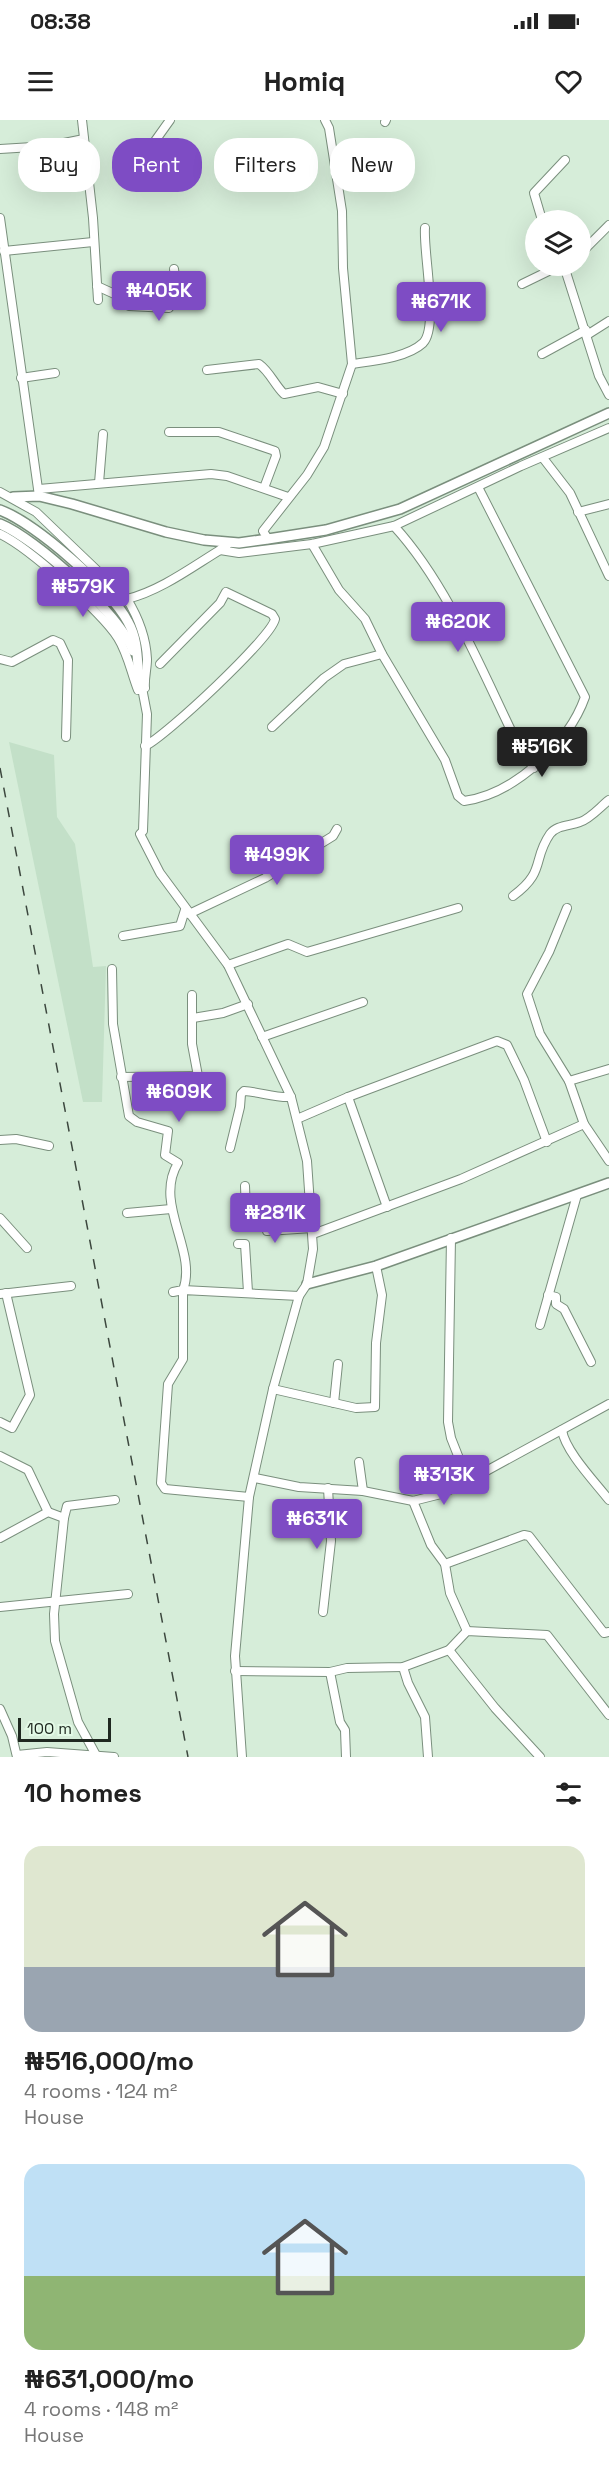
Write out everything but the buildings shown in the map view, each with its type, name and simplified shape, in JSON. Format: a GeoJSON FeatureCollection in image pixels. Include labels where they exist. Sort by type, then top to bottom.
{"type":"FeatureCollection","features":[{"type":"Feature","properties":{"kind":"main road"},"geometry":{"type":"LineString","coordinates":[[13,497],[39,492],[166,532],[229,543],[268,539],[326,530],[400,508],[609,413]]}},
{"type":"Feature","properties":{"kind":"main road"},"geometry":{"type":"LineString","coordinates":[[0,510],[29,524],[115,601],[136,640],[138,667]]}},
{"type":"Feature","properties":{"kind":"main road"},"geometry":{"type":"LineString","coordinates":[[0,524],[32,542],[123,630],[138,667]]}},
{"type":"Feature","properties":{"kind":"main road"},"geometry":{"type":"LineString","coordinates":[[307,1284],[375,1266],[609,1184]]}},
{"type":"Feature","properties":{"kind":"street"},"geometry":{"type":"LineString","coordinates":[[82,120],[84,138]]}},
{"type":"Feature","properties":{"kind":"street"},"geometry":{"type":"LineString","coordinates":[[157,138],[170,120]]}},
{"type":"Feature","properties":{"kind":"street"},"geometry":{"type":"LineString","coordinates":[[268,539],[263,531],[307,475],[324,447],[352,364],[344,279],[342,211],[329,128],[325,120]]}},
{"type":"Feature","properties":{"kind":"street"},"geometry":{"type":"LineString","coordinates":[[0,149],[18,148]]}},
{"type":"Feature","properties":{"kind":"street"},"geometry":{"type":"LineString","coordinates":[[539,210],[534,193],[565,160]]}},
{"type":"Feature","properties":{"kind":"street"},"geometry":{"type":"LineString","coordinates":[[90,192],[98,300]]}},
{"type":"Feature","properties":{"kind":"street"},"geometry":{"type":"LineString","coordinates":[[0,218],[39,492],[99,483],[212,474],[227,476],[288,497]]}},
{"type":"Feature","properties":{"kind":"street"},"geometry":{"type":"LineString","coordinates":[[591,243],[609,225]]}},
{"type":"Feature","properties":{"kind":"street"},"geometry":{"type":"LineString","coordinates":[[352,364],[409,351],[423,343],[428,335],[429,299],[425,228]]}},
{"type":"Feature","properties":{"kind":"street"},"geometry":{"type":"LineString","coordinates":[[4,251],[93,242]]}},
{"type":"Feature","properties":{"kind":"street"},"geometry":{"type":"LineString","coordinates":[[97,286],[121,297],[129,306],[169,308],[177,292],[174,269]]}},
{"type":"Feature","properties":{"kind":"street"},"geometry":{"type":"LineString","coordinates":[[522,284],[538,276]]}},
{"type":"Feature","properties":{"kind":"street"},"geometry":{"type":"LineString","coordinates":[[567,276],[599,376],[609,395]]}},
{"type":"Feature","properties":{"kind":"street"},"geometry":{"type":"LineString","coordinates":[[542,354],[609,321]]}},
{"type":"Feature","properties":{"kind":"street"},"geometry":{"type":"LineString","coordinates":[[207,370],[259,364],[267,370],[273,383],[284,394],[318,387],[343,394]]}},
{"type":"Feature","properties":{"kind":"street"},"geometry":{"type":"LineString","coordinates":[[21,378],[55,373]]}},
{"type":"Feature","properties":{"kind":"street"},"geometry":{"type":"LineString","coordinates":[[220,550],[239,553],[312,544],[394,526],[609,428]]}},
{"type":"Feature","properties":{"kind":"street"},"geometry":{"type":"LineString","coordinates":[[170,432],[219,432],[275,451],[276,456],[264,488]]}},
{"type":"Feature","properties":{"kind":"street"},"geometry":{"type":"LineString","coordinates":[[99,483],[103,434]]}},
{"type":"Feature","properties":{"kind":"street"},"geometry":{"type":"LineString","coordinates":[[543,458],[570,493],[609,576]]}},
{"type":"Feature","properties":{"kind":"street"},"geometry":{"type":"LineString","coordinates":[[312,544],[339,590],[365,619],[382,654],[445,760],[458,796],[464,801],[502,788],[534,768],[576,719],[585,697],[478,487]]}},
{"type":"Feature","properties":{"kind":"street"},"geometry":{"type":"LineString","coordinates":[[0,492],[13,497],[36,512],[127,599],[136,612],[144,638],[147,660],[143,831],[141,834],[160,873],[228,965],[248,1004],[291,1097],[307,1161],[313,1258],[307,1284],[299,1296],[273,1389],[249,1497],[238,1601],[235,1671],[242,1757]]}},
{"type":"Feature","properties":{"kind":"street"},"geometry":{"type":"LineString","coordinates":[[578,512],[609,504]]}},
{"type":"Feature","properties":{"kind":"street"},"geometry":{"type":"LineString","coordinates":[[394,526],[413,547],[449,608],[520,748],[534,768]]}},
{"type":"Feature","properties":{"kind":"street"},"geometry":{"type":"LineString","coordinates":[[0,534],[13,540],[35,558],[104,620],[126,653],[147,714]]}},
{"type":"Feature","properties":{"kind":"street"},"geometry":{"type":"LineString","coordinates":[[127,599],[176,576],[229,543]]}},
{"type":"Feature","properties":{"kind":"street"},"geometry":{"type":"LineString","coordinates":[[145,746],[161,737],[227,674],[266,635],[275,619],[272,614],[226,592],[220,603],[160,664]]}},
{"type":"Feature","properties":{"kind":"street"},"geometry":{"type":"LineString","coordinates":[[0,658],[12,662],[53,640],[60,643],[68,660],[66,737]]}},
{"type":"Feature","properties":{"kind":"street"},"geometry":{"type":"LineString","coordinates":[[272,727],[324,678],[344,664],[382,654]]}},
{"type":"Feature","properties":{"kind":"street"},"geometry":{"type":"LineString","coordinates":[[138,667],[147,714]]}},
{"type":"Feature","properties":{"kind":"street"},"geometry":{"type":"LineString","coordinates":[[513,896],[528,885],[537,871],[551,833],[559,827],[582,822],[609,800]]}},
{"type":"Feature","properties":{"kind":"street"},"geometry":{"type":"LineString","coordinates":[[123,936],[180,926],[187,912],[265,879],[333,836],[338,829]]}},
{"type":"Feature","properties":{"kind":"street"},"geometry":{"type":"LineString","coordinates":[[228,965],[288,944],[307,952],[458,908]]}},
{"type":"Feature","properties":{"kind":"street"},"geometry":{"type":"LineString","coordinates":[[567,908],[549,952],[527,994],[540,1034],[569,1081],[584,1124],[609,1161]]}},
{"type":"Feature","properties":{"kind":"street"},"geometry":{"type":"LineString","coordinates":[[112,969],[113,1024],[129,1116],[137,1122],[168,1131],[165,1155],[178,1163],[170,1176],[171,1209],[188,1278],[183,1290],[183,1359],[168,1384],[161,1483],[165,1488],[249,1497]]}},
{"type":"Feature","properties":{"kind":"street"},"geometry":{"type":"LineString","coordinates":[[192,994],[192,1044],[198,1076],[198,1105]]}},
{"type":"Feature","properties":{"kind":"street"},"geometry":{"type":"LineString","coordinates":[[262,1037],[363,1002]]}},
{"type":"Feature","properties":{"kind":"street"},"geometry":{"type":"LineString","coordinates":[[193,1018],[223,1013],[248,1004]]}},
{"type":"Feature","properties":{"kind":"street"},"geometry":{"type":"LineString","coordinates":[[297,1119],[348,1097],[497,1041],[507,1045],[524,1080],[547,1142]]}},
{"type":"Feature","properties":{"kind":"street"},"geometry":{"type":"LineString","coordinates":[[569,1081],[609,1069]]}},
{"type":"Feature","properties":{"kind":"street"},"geometry":{"type":"LineString","coordinates":[[121,1077],[198,1076]]}},
{"type":"Feature","properties":{"kind":"street"},"geometry":{"type":"LineString","coordinates":[[230,1148],[241,1094],[244,1091],[274,1098],[291,1097]]}},
{"type":"Feature","properties":{"kind":"street"},"geometry":{"type":"LineString","coordinates":[[348,1097],[387,1207]]}},
{"type":"Feature","properties":{"kind":"street"},"geometry":{"type":"LineString","coordinates":[[245,1185],[246,1212],[264,1216],[267,1231],[313,1231],[387,1207],[461,1179],[584,1124]]}},
{"type":"Feature","properties":{"kind":"street"},"geometry":{"type":"LineString","coordinates":[[0,1140],[16,1139],[49,1146]]}},
{"type":"Feature","properties":{"kind":"street"},"geometry":{"type":"LineString","coordinates":[[540,1325],[577,1194]]}},
{"type":"Feature","properties":{"kind":"street"},"geometry":{"type":"LineString","coordinates":[[127,1213],[171,1209]]}},
{"type":"Feature","properties":{"kind":"street"},"geometry":{"type":"LineString","coordinates":[[0,1218],[27,1248]]}},
{"type":"Feature","properties":{"kind":"street"},"geometry":{"type":"LineString","coordinates":[[451,1238],[448,1422],[451,1438],[468,1481]]}},
{"type":"Feature","properties":{"kind":"street"},"geometry":{"type":"LineString","coordinates":[[238,1244],[245,1244],[248,1292]]}},
{"type":"Feature","properties":{"kind":"street"},"geometry":{"type":"LineString","coordinates":[[273,1389],[356,1408],[375,1407],[376,1343],[382,1295],[375,1266]]}},
{"type":"Feature","properties":{"kind":"street"},"geometry":{"type":"LineString","coordinates":[[0,1422],[12,1428],[30,1395],[3,1293],[71,1286]]}},
{"type":"Feature","properties":{"kind":"street"},"geometry":{"type":"LineString","coordinates":[[173,1292],[183,1290],[248,1292],[299,1296]]}},
{"type":"Feature","properties":{"kind":"street"},"geometry":{"type":"LineString","coordinates":[[548,1295],[556,1298],[556,1304],[564,1309],[591,1362]]}},
{"type":"Feature","properties":{"kind":"street"},"geometry":{"type":"LineString","coordinates":[[334,1403],[338,1364]]}},
{"type":"Feature","properties":{"kind":"street"},"geometry":{"type":"LineString","coordinates":[[255,1478],[299,1487],[363,1491],[414,1501],[441,1494],[468,1481],[609,1404]]}},
{"type":"Feature","properties":{"kind":"street"},"geometry":{"type":"LineString","coordinates":[[562,1430],[563,1437],[578,1460],[609,1500]]}},
{"type":"Feature","properties":{"kind":"street"},"geometry":{"type":"LineString","coordinates":[[0,1456],[28,1470],[48,1512],[64,1518]]}},
{"type":"Feature","properties":{"kind":"street"},"geometry":{"type":"LineString","coordinates":[[358,1462],[363,1491]]}},
{"type":"Feature","properties":{"kind":"street"},"geometry":{"type":"LineString","coordinates":[[323,1612],[331,1541],[328,1488]]}},
{"type":"Feature","properties":{"kind":"street"},"geometry":{"type":"LineString","coordinates":[[97,1756],[78,1722],[57,1654],[55,1602],[67,1506],[115,1500]]}},
{"type":"Feature","properties":{"kind":"street"},"geometry":{"type":"LineString","coordinates":[[414,1501],[431,1545],[445,1564],[450,1593],[467,1631]]}},
{"type":"Feature","properties":{"kind":"street"},"geometry":{"type":"LineString","coordinates":[[0,1537],[48,1512]]}},
{"type":"Feature","properties":{"kind":"street"},"geometry":{"type":"LineString","coordinates":[[445,1564],[524,1535],[529,1536],[603,1633],[609,1632]]}},
{"type":"Feature","properties":{"kind":"street"},"geometry":{"type":"LineString","coordinates":[[0,1607],[128,1594]]}},
{"type":"Feature","properties":{"kind":"street"},"geometry":{"type":"LineString","coordinates":[[235,1671],[330,1672],[347,1668],[403,1667],[449,1650],[467,1631],[546,1635],[609,1715]]}},
{"type":"Feature","properties":{"kind":"street"},"geometry":{"type":"LineString","coordinates":[[449,1650],[495,1708],[540,1757]]}},
{"type":"Feature","properties":{"kind":"street"},"geometry":{"type":"LineString","coordinates":[[403,1667],[408,1683],[421,1704],[425,1717],[428,1757]]}},
{"type":"Feature","properties":{"kind":"street"},"geometry":{"type":"LineString","coordinates":[[330,1672],[340,1722],[345,1730],[346,1757]]}},
{"type":"Feature","properties":{"kind":"street"},"geometry":{"type":"LineString","coordinates":[[0,1709],[17,1756],[47,1752],[114,1757]]}},
{"type":"Feature","properties":{"kind":"shaded area"},"geometry":{"type":"Polygon","coordinates":[[[9,742],[54,755],[57,817],[75,844],[93,967],[106,966],[102,1102],[83,1102],[9,742]]]}},
{"type":"Feature","properties":{"kind":"railway"},"geometry":{"type":"LineString","coordinates":[[0,768],[188,1757]]}}]}
